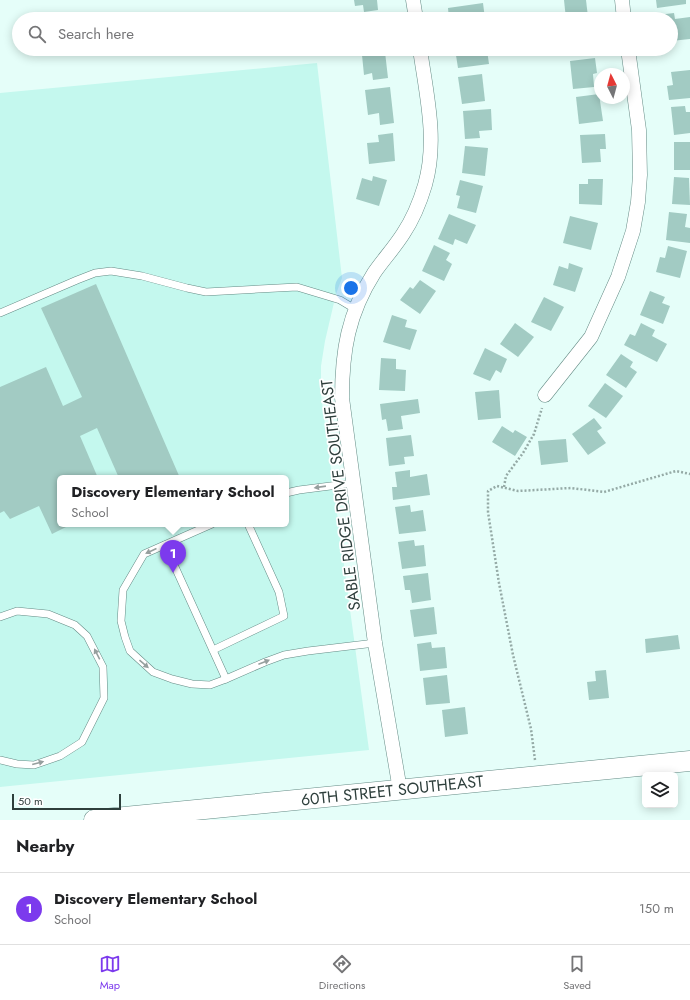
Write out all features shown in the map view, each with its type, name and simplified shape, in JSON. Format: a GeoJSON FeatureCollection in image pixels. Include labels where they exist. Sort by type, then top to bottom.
{"type":"FeatureCollection","features":[{"type":"Feature","properties":{"kind":"main road","name":"60TH STREET SOUTHEAST"},"geometry":{"type":"LineString","coordinates":[[94,820],[690,761]]}},
{"type":"Feature","properties":{"kind":"street"},"geometry":{"type":"LineString","coordinates":[[413,0],[415,12]]}},
{"type":"Feature","properties":{"kind":"street"},"geometry":{"type":"LineString","coordinates":[[622,0],[623,12]]}},
{"type":"Feature","properties":{"kind":"street","name":"SABLE RIDGE DRIVE SOUTHEAST"},"geometry":{"type":"LineString","coordinates":[[400,790],[375,643],[342,398],[342,372],[344,350],[348,332],[363,292],[374,273],[403,234],[412,218],[425,184],[430,163],[431,129],[421,56]]}},
{"type":"Feature","properties":{"kind":"street"},"geometry":{"type":"LineString","coordinates":[[546,395],[591,337],[618,277],[634,230],[640,175],[640,138],[629,56]]}},
{"type":"Feature","properties":{"kind":"lane"},"geometry":{"type":"LineString","coordinates":[[0,313],[95,273],[111,271],[142,276],[206,292],[297,287],[340,300],[356,309]]}},
{"type":"Feature","properties":{"kind":"lane"},"geometry":{"type":"LineString","coordinates":[[289,492],[354,483]]}},
{"type":"Feature","properties":{"kind":"lane"},"geometry":{"type":"LineString","coordinates":[[205,527],[144,554],[124,590],[121,620],[125,637],[130,651],[153,672],[192,684],[210,685],[284,655],[375,643]]}},
{"type":"Feature","properties":{"kind":"lane"},"geometry":{"type":"LineString","coordinates":[[213,650],[284,616],[279,592],[249,527]]}},
{"type":"Feature","properties":{"kind":"lane"},"geometry":{"type":"LineString","coordinates":[[165,545],[226,679]]}},
{"type":"Feature","properties":{"kind":"lane"},"geometry":{"type":"LineString","coordinates":[[0,617],[17,611],[40,613],[48,614],[75,625],[87,636],[103,667],[104,698],[82,742],[60,756],[34,765],[17,764],[0,760]]}},
{"type":"Feature","properties":{"kind":"path"},"geometry":{"type":"LineString","coordinates":[[504,487],[506,476],[523,453],[534,434],[546,395]]}},
{"type":"Feature","properties":{"kind":"path"},"geometry":{"type":"LineString","coordinates":[[537,776],[531,729],[513,655],[500,583],[488,512],[488,491],[497,486],[518,491],[571,488],[604,492],[676,471],[690,474]]}},
{"type":"Feature","properties":{"kind":"shaded area"},"geometry":{"type":"Polygon","coordinates":[[[317,63],[342,278],[336,294],[325,341],[321,366],[321,395],[369,750],[0,787],[0,93],[317,63]]]}},
{"type":"Feature","properties":{"kind":"building"},"geometry":{"type":"Polygon","coordinates":[[[354,0],[377,0],[378,10],[364,12],[363,5],[355,6],[354,0]]]}},
{"type":"Feature","properties":{"kind":"building"},"geometry":{"type":"Polygon","coordinates":[[[564,0],[586,0],[587,12],[565,12],[564,0]]]}},
{"type":"Feature","properties":{"kind":"building"},"geometry":{"type":"Polygon","coordinates":[[[656,0],[686,0],[686,4],[657,8],[656,0]]]}},
{"type":"Feature","properties":{"kind":"building"},"geometry":{"type":"Polygon","coordinates":[[[483,3],[484,12],[448,12],[448,8],[483,3]]]}},
{"type":"Feature","properties":{"kind":"building"},"geometry":{"type":"Polygon","coordinates":[[[690,17],[690,39],[678,40],[678,19],[690,17]]]}},
{"type":"Feature","properties":{"kind":"building"},"geometry":{"type":"Polygon","coordinates":[[[362,56],[385,56],[388,78],[373,80],[372,73],[364,75],[362,56]]]}},
{"type":"Feature","properties":{"kind":"building"},"geometry":{"type":"Polygon","coordinates":[[[456,56],[488,56],[489,64],[458,68],[456,56]]]}},
{"type":"Feature","properties":{"kind":"building"},"geometry":{"type":"Polygon","coordinates":[[[595,58],[596,68],[594,68],[593,74],[594,87],[573,89],[570,61],[595,58]]]}},
{"type":"Feature","properties":{"kind":"building"},"geometry":{"type":"Polygon","coordinates":[[[690,70],[690,98],[669,100],[667,86],[673,85],[671,72],[690,70]]]}},
{"type":"Feature","properties":{"kind":"building"},"geometry":{"type":"Polygon","coordinates":[[[482,74],[485,101],[462,104],[458,77],[482,74]]]}},
{"type":"Feature","properties":{"kind":"building"},"geometry":{"type":"Polygon","coordinates":[[[390,87],[394,123],[380,125],[379,113],[368,115],[365,90],[390,87]]]}},
{"type":"Feature","properties":{"kind":"building"},"geometry":{"type":"Polygon","coordinates":[[[594,95],[594,104],[600,104],[603,121],[579,124],[576,97],[594,95]]]}},
{"type":"Feature","properties":{"kind":"building"},"geometry":{"type":"Polygon","coordinates":[[[685,106],[686,112],[690,112],[690,133],[674,135],[671,107],[685,106]]]}},
{"type":"Feature","properties":{"kind":"building"},"geometry":{"type":"Polygon","coordinates":[[[491,109],[492,130],[479,131],[480,138],[465,139],[463,111],[491,109]]]}},
{"type":"Feature","properties":{"kind":"building"},"geometry":{"type":"Polygon","coordinates":[[[393,133],[395,161],[369,164],[367,143],[379,142],[378,135],[393,133]]]}},
{"type":"Feature","properties":{"kind":"building"},"geometry":{"type":"Polygon","coordinates":[[[605,134],[606,149],[600,149],[601,162],[582,163],[580,135],[605,134]]]}},
{"type":"Feature","properties":{"kind":"building"},"geometry":{"type":"Polygon","coordinates":[[[674,142],[690,142],[690,170],[674,170],[674,142]]]}},
{"type":"Feature","properties":{"kind":"building"},"geometry":{"type":"Polygon","coordinates":[[[465,146],[488,148],[485,176],[462,173],[465,146]]]}},
{"type":"Feature","properties":{"kind":"building"},"geometry":{"type":"Polygon","coordinates":[[[373,176],[387,180],[379,206],[356,199],[362,178],[372,181],[373,176]]]}},
{"type":"Feature","properties":{"kind":"building"},"geometry":{"type":"Polygon","coordinates":[[[674,177],[689,178],[690,205],[672,204],[674,177]]]}},
{"type":"Feature","properties":{"kind":"building"},"geometry":{"type":"Polygon","coordinates":[[[588,179],[603,179],[602,205],[579,204],[579,184],[588,184],[588,179]]]}},
{"type":"Feature","properties":{"kind":"building"},"geometry":{"type":"Polygon","coordinates":[[[460,180],[483,186],[476,213],[457,208],[460,196],[456,195],[460,180]]]}},
{"type":"Feature","properties":{"kind":"building"},"geometry":{"type":"Polygon","coordinates":[[[669,212],[687,214],[685,227],[690,228],[690,243],[666,240],[669,212]]]}},
{"type":"Feature","properties":{"kind":"building"},"geometry":{"type":"Polygon","coordinates":[[[449,214],[476,225],[467,244],[455,239],[453,245],[438,239],[449,214]]]}},
{"type":"Feature","properties":{"kind":"building"},"geometry":{"type":"Polygon","coordinates":[[[570,216],[598,223],[591,250],[563,243],[570,216]]]}},
{"type":"Feature","properties":{"kind":"building"},"geometry":{"type":"Polygon","coordinates":[[[434,245],[450,253],[446,260],[452,264],[444,281],[422,271],[434,245]]]}},
{"type":"Feature","properties":{"kind":"building"},"geometry":{"type":"Polygon","coordinates":[[[668,246],[687,251],[680,278],[656,272],[660,257],[665,258],[668,246]]]}},
{"type":"Feature","properties":{"kind":"building"},"geometry":{"type":"Polygon","coordinates":[[[569,263],[583,268],[575,292],[553,285],[559,266],[568,269],[569,263]]]}},
{"type":"Feature","properties":{"kind":"building"},"geometry":{"type":"Polygon","coordinates":[[[420,280],[436,291],[420,314],[400,300],[410,287],[413,289],[420,280]]]}},
{"type":"Feature","properties":{"kind":"building"},"geometry":{"type":"Polygon","coordinates":[[[96,284],[179,475],[118,475],[97,428],[80,436],[97,475],[57,475],[57,527],[66,527],[52,534],[39,506],[10,519],[4,511],[0,513],[0,387],[46,367],[63,406],[82,397],[41,308],[96,284]]]}},
{"type":"Feature","properties":{"kind":"building"},"geometry":{"type":"Polygon","coordinates":[[[650,291],[665,297],[662,303],[670,306],[663,324],[640,315],[650,291]]]}},
{"type":"Feature","properties":{"kind":"building"},"geometry":{"type":"Polygon","coordinates":[[[544,297],[564,307],[551,331],[531,322],[544,297]]]}},
{"type":"Feature","properties":{"kind":"building"},"geometry":{"type":"Polygon","coordinates":[[[392,315],[407,320],[405,327],[417,330],[410,350],[383,342],[392,315]]]}},
{"type":"Feature","properties":{"kind":"building"},"geometry":{"type":"Polygon","coordinates":[[[515,323],[534,337],[518,357],[500,344],[515,323]]]}},
{"type":"Feature","properties":{"kind":"building"},"geometry":{"type":"Polygon","coordinates":[[[641,323],[655,330],[652,336],[667,344],[657,362],[624,345],[630,334],[635,336],[641,323]]]}},
{"type":"Feature","properties":{"kind":"building"},"geometry":{"type":"Polygon","coordinates":[[[485,348],[507,359],[501,373],[496,370],[490,381],[473,374],[485,348]]]}},
{"type":"Feature","properties":{"kind":"building"},"geometry":{"type":"Polygon","coordinates":[[[621,354],[633,362],[630,367],[637,372],[626,388],[606,375],[621,354]]]}},
{"type":"Feature","properties":{"kind":"building"},"geometry":{"type":"Polygon","coordinates":[[[381,358],[396,359],[396,369],[406,370],[405,391],[379,390],[381,358]]]}},
{"type":"Feature","properties":{"kind":"building"},"geometry":{"type":"Polygon","coordinates":[[[605,383],[623,396],[606,418],[588,406],[605,383]]]}},
{"type":"Feature","properties":{"kind":"building"},"geometry":{"type":"Polygon","coordinates":[[[499,390],[501,418],[478,420],[475,392],[499,390]]]}},
{"type":"Feature","properties":{"kind":"building"},"geometry":{"type":"Polygon","coordinates":[[[418,399],[420,413],[401,416],[403,429],[388,431],[386,419],[382,420],[380,404],[418,399]]]}},
{"type":"Feature","properties":{"kind":"building"},"geometry":{"type":"Polygon","coordinates":[[[594,418],[602,428],[597,431],[606,443],[588,455],[572,434],[594,418]]]}},
{"type":"Feature","properties":{"kind":"building"},"geometry":{"type":"Polygon","coordinates":[[[502,426],[513,433],[515,430],[527,437],[515,456],[492,442],[502,426]]]}},
{"type":"Feature","properties":{"kind":"building"},"geometry":{"type":"Polygon","coordinates":[[[411,435],[414,456],[404,457],[405,464],[389,466],[386,438],[411,435]]]}},
{"type":"Feature","properties":{"kind":"building"},"geometry":{"type":"Polygon","coordinates":[[[566,439],[568,462],[541,465],[538,441],[566,439]]]}},
{"type":"Feature","properties":{"kind":"building"},"geometry":{"type":"Polygon","coordinates":[[[410,470],[410,477],[427,474],[430,495],[393,500],[392,487],[397,487],[395,472],[410,470]]]}},
{"type":"Feature","properties":{"kind":"building"},"geometry":{"type":"Polygon","coordinates":[[[410,505],[411,512],[423,510],[426,531],[399,534],[395,507],[410,505]]]}},
{"type":"Feature","properties":{"kind":"building"},"geometry":{"type":"Polygon","coordinates":[[[414,540],[415,546],[424,545],[426,566],[402,569],[398,542],[414,540]]]}},
{"type":"Feature","properties":{"kind":"building"},"geometry":{"type":"Polygon","coordinates":[[[428,573],[431,600],[412,603],[410,590],[405,590],[403,576],[428,573]]]}},
{"type":"Feature","properties":{"kind":"building"},"geometry":{"type":"Polygon","coordinates":[[[434,607],[437,634],[414,637],[410,610],[434,607]]]}},
{"type":"Feature","properties":{"kind":"building"},"geometry":{"type":"Polygon","coordinates":[[[678,635],[680,649],[646,653],[645,639],[678,635]]]}},
{"type":"Feature","properties":{"kind":"building"},"geometry":{"type":"Polygon","coordinates":[[[431,642],[432,648],[445,647],[447,668],[420,671],[417,644],[431,642]]]}},
{"type":"Feature","properties":{"kind":"building"},"geometry":{"type":"Polygon","coordinates":[[[606,670],[609,698],[589,700],[587,682],[596,681],[595,671],[606,670]]]}},
{"type":"Feature","properties":{"kind":"building"},"geometry":{"type":"Polygon","coordinates":[[[447,675],[450,703],[426,705],[423,678],[447,675]]]}},
{"type":"Feature","properties":{"kind":"building"},"geometry":{"type":"Polygon","coordinates":[[[465,707],[468,734],[445,737],[442,710],[465,707]]]}},
{"type":"Feature","properties":{"kind":"place","name":"Discovery Elementary School"},"geometry":{"type":"Point","coordinates":[173,573]}}]}
